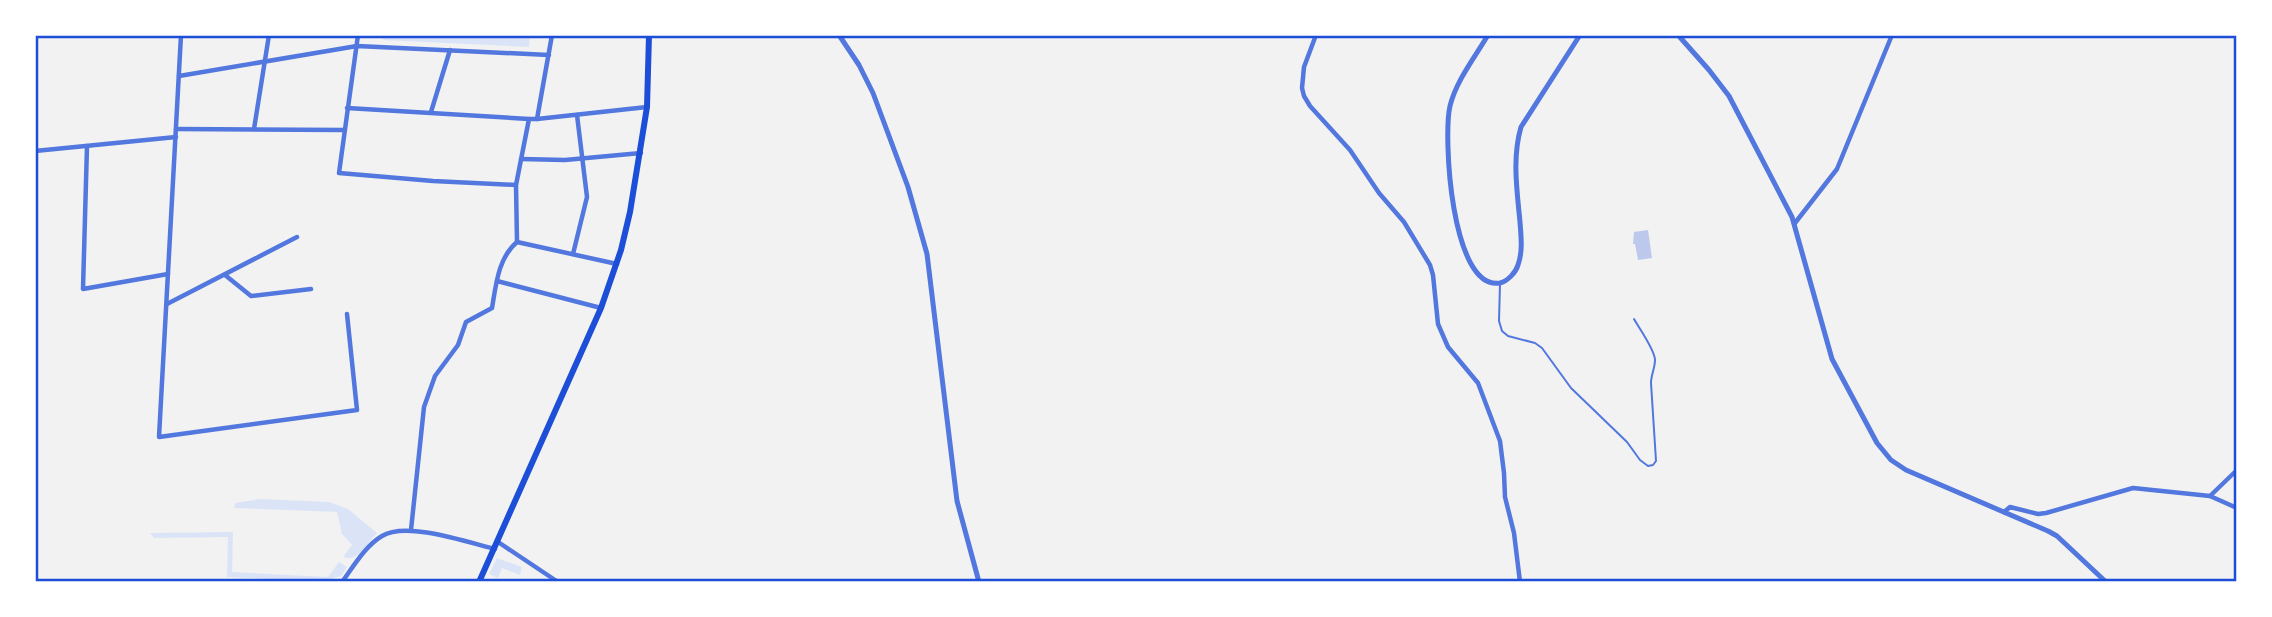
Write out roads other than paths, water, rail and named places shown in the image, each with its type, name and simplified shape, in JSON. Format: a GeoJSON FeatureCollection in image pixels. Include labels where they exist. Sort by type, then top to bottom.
{"type":"FeatureCollection","features":[{"type":"Feature","properties":{"kind":"main road"},"geometry":{"type":"LineString","coordinates":[[479,582],[601,308],[617,264],[641,153],[647,107],[649,35]]}},
{"type":"Feature","properties":{"kind":"street"},"geometry":{"type":"LineString","coordinates":[[181,35],[159,437],[357,410],[347,314]]}},
{"type":"Feature","properties":{"kind":"street"},"geometry":{"type":"LineString","coordinates":[[254,129],[269,35]]}},
{"type":"Feature","properties":{"kind":"street"},"geometry":{"type":"LineString","coordinates":[[358,35],[339,173],[516,185]]}},
{"type":"Feature","properties":{"kind":"street"},"geometry":{"type":"LineString","coordinates":[[537,119],[552,35]]}},
{"type":"Feature","properties":{"kind":"street"},"geometry":{"type":"LineString","coordinates":[[839,35],[873,93],[908,187],[927,254],[957,501],[979,582]]}},
{"type":"Feature","properties":{"kind":"street"},"geometry":{"type":"LineString","coordinates":[[1316,35],[1304,67],[1301,88],[1310,106],[1350,150],[1379,193],[1404,222],[1430,265],[1438,324],[1448,347],[1478,383],[1500,441],[1505,497],[1514,533],[1520,582]]}},
{"type":"Feature","properties":{"kind":"street"},"geometry":{"type":"LineString","coordinates":[[1488,35],[1454,92],[1447,125],[1448,147],[1452,201],[1468,260],[1483,278],[1500,283],[1515,273],[1519,263],[1521,243],[1516,144],[1521,127],[1580,35]]}},
{"type":"Feature","properties":{"kind":"street"},"geometry":{"type":"LineString","coordinates":[[1678,35],[1729,96],[1795,223],[1832,359],[1877,443],[1891,460],[1906,470],[2057,536],[2106,582]]}},
{"type":"Feature","properties":{"kind":"street"},"geometry":{"type":"LineString","coordinates":[[1795,223],[1838,169],[1892,35]]}},
{"type":"Feature","properties":{"kind":"street"},"geometry":{"type":"LineString","coordinates":[[179,76],[357,46],[550,55]]}},
{"type":"Feature","properties":{"kind":"street"},"geometry":{"type":"LineString","coordinates":[[431,112],[450,50]]}},
{"type":"Feature","properties":{"kind":"street"},"geometry":{"type":"LineString","coordinates":[[347,108],[537,119],[647,107]]}},
{"type":"Feature","properties":{"kind":"street"},"geometry":{"type":"LineString","coordinates":[[573,254],[587,197],[577,114]]}},
{"type":"Feature","properties":{"kind":"street"},"geometry":{"type":"LineString","coordinates":[[517,242],[516,185],[529,119]]}},
{"type":"Feature","properties":{"kind":"street"},"geometry":{"type":"LineString","coordinates":[[176,129],[344,130]]}},
{"type":"Feature","properties":{"kind":"street"},"geometry":{"type":"LineString","coordinates":[[35,151],[176,137]]}},
{"type":"Feature","properties":{"kind":"street"},"geometry":{"type":"LineString","coordinates":[[87,146],[83,289],[168,274]]}},
{"type":"Feature","properties":{"kind":"street"},"geometry":{"type":"LineString","coordinates":[[521,159],[641,153]]}},
{"type":"Feature","properties":{"kind":"street"},"geometry":{"type":"LineString","coordinates":[[167,305],[297,237]]}},
{"type":"Feature","properties":{"kind":"street"},"geometry":{"type":"LineString","coordinates":[[411,530],[424,407],[435,376],[458,345],[466,322],[492,308],[497,281],[508,249],[517,242],[617,264]]}},
{"type":"Feature","properties":{"kind":"street"},"geometry":{"type":"LineString","coordinates":[[225,275],[251,296],[311,289]]}},
{"type":"Feature","properties":{"kind":"street"},"geometry":{"type":"LineString","coordinates":[[497,281],[601,308]]}},
{"type":"Feature","properties":{"kind":"street"},"geometry":{"type":"LineString","coordinates":[[2210,496],[2237,470]]}},
{"type":"Feature","properties":{"kind":"street"},"geometry":{"type":"LineString","coordinates":[[2004,512],[2010,507],[2046,513],[2133,488],[2210,496],[2237,508]]}},
{"type":"Feature","properties":{"kind":"street"},"geometry":{"type":"LineString","coordinates":[[342,582],[381,536],[411,530],[497,545],[558,582]]}},
{"type":"Feature","properties":{"kind":"street"},"geometry":{"type":"LineString","coordinates":[[35,565],[35,582]]}},
{"type":"Feature","properties":{"kind":"lane"},"geometry":{"type":"LineString","coordinates":[[1500,283],[1499,321],[1502,331],[1508,336],[1535,343],[1542,348],[1572,388],[1627,442],[1644,464],[1653,465],[1656,461],[1651,383],[1655,362],[1654,355],[1634,319]]}}]}
